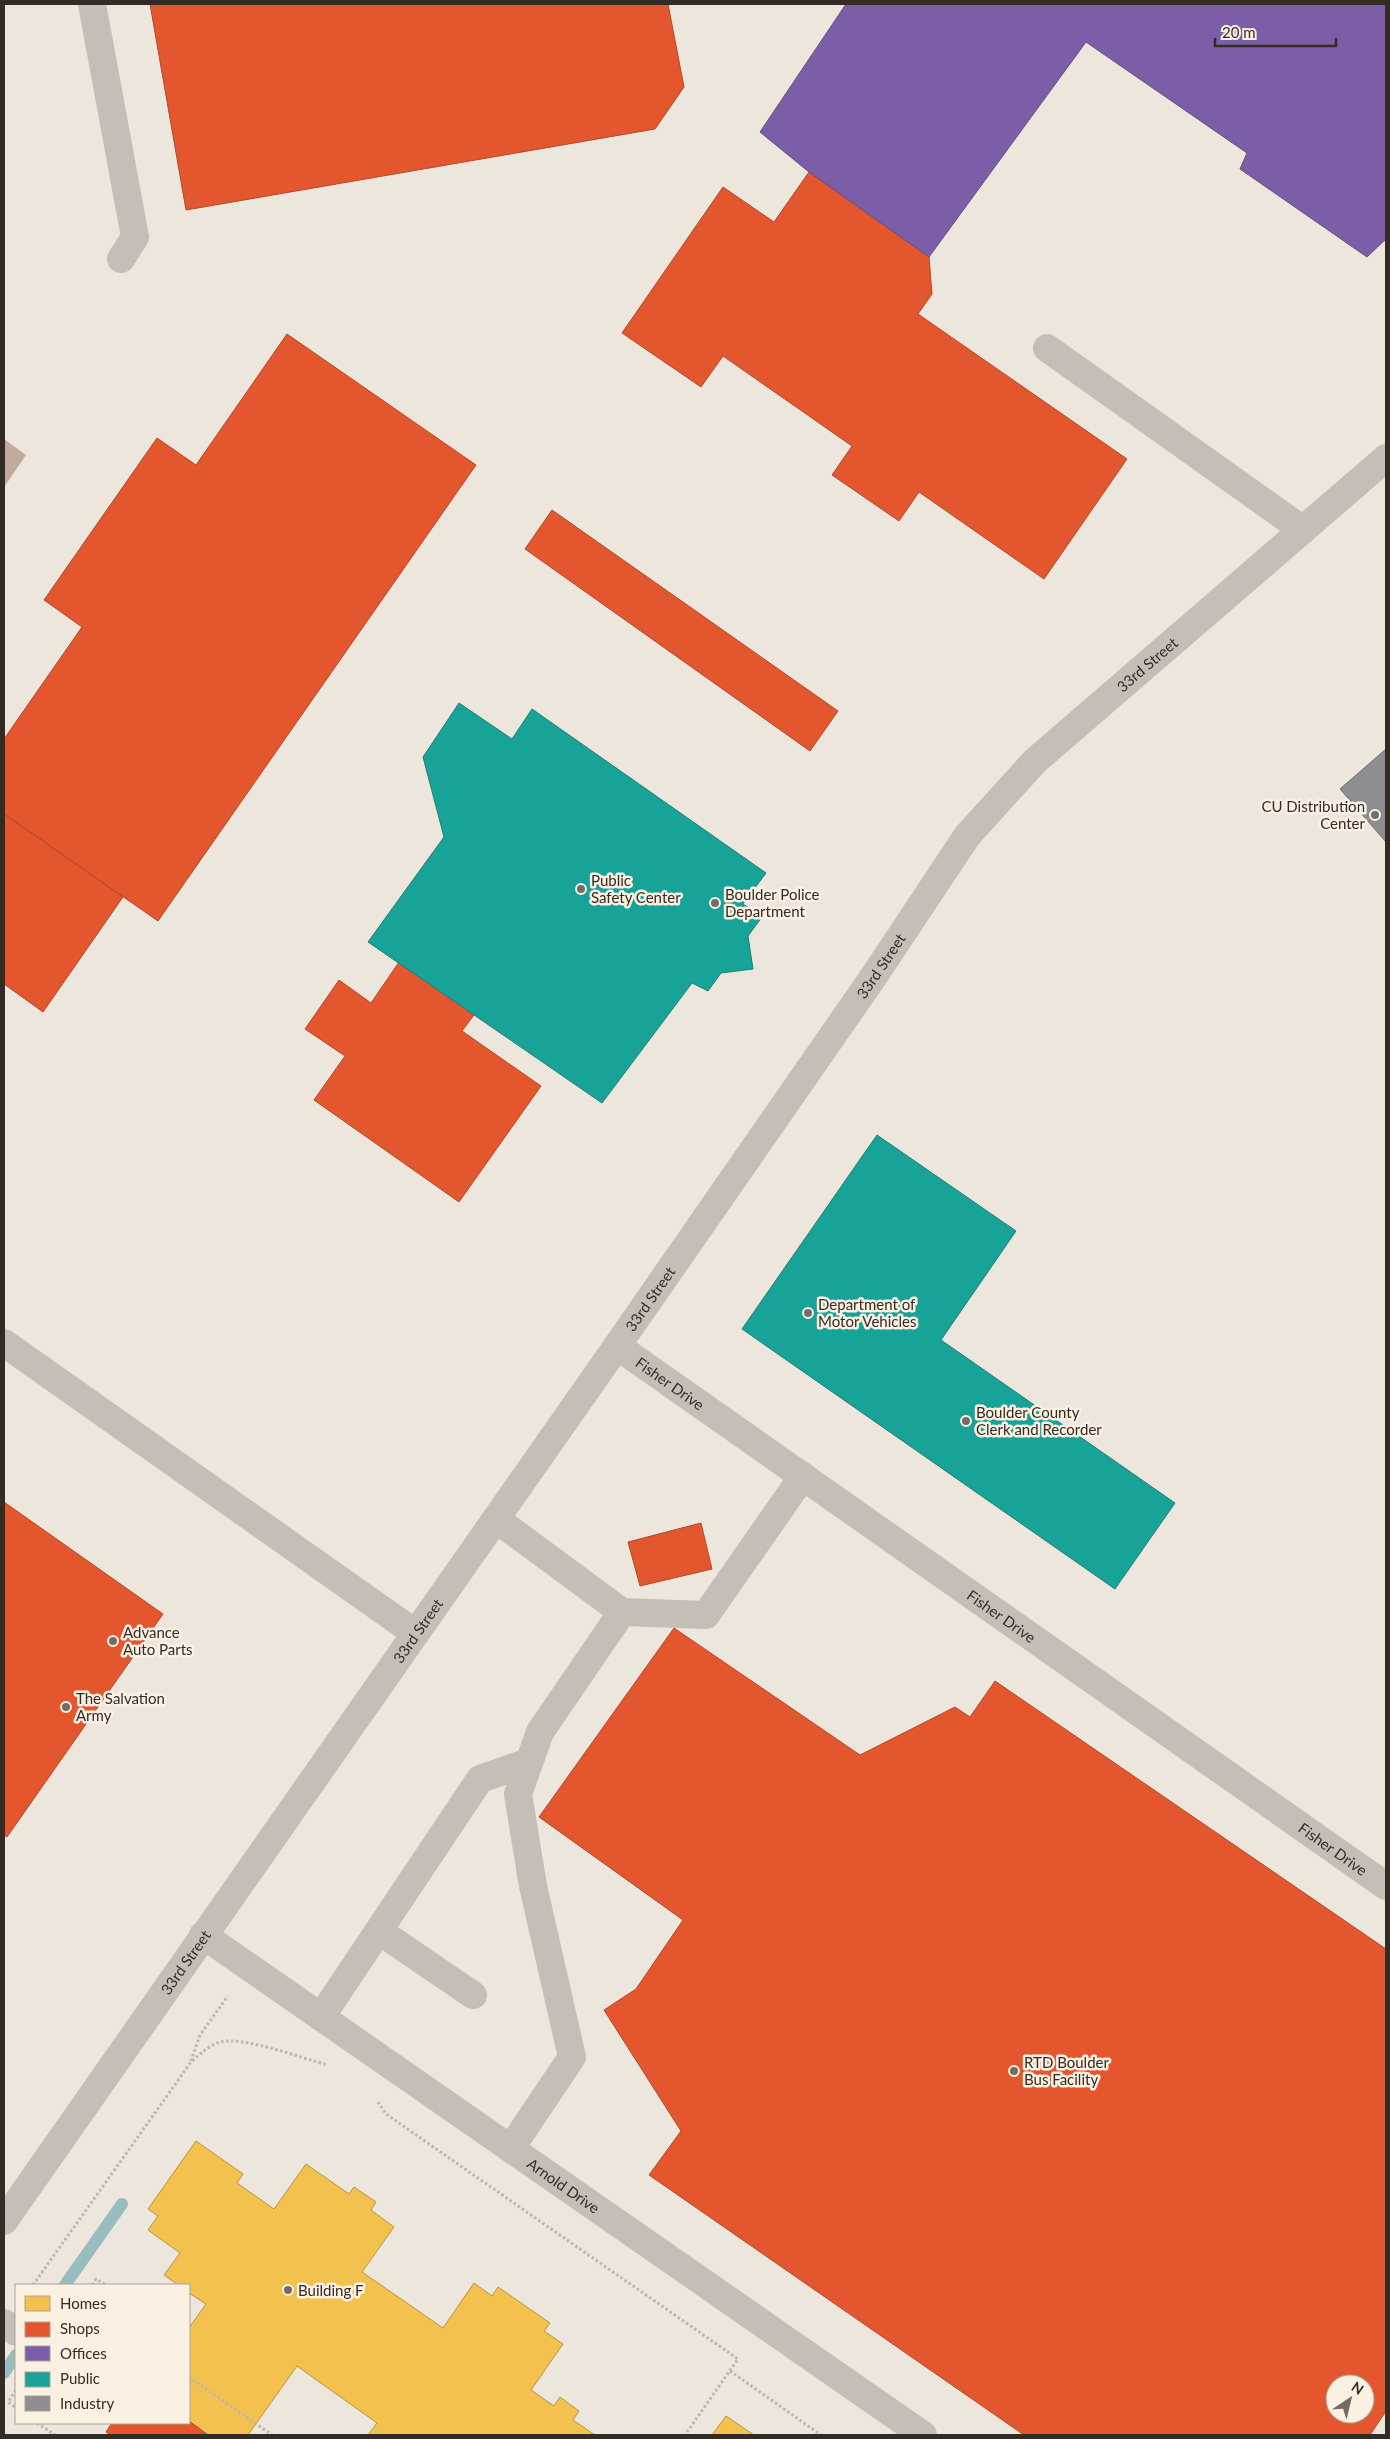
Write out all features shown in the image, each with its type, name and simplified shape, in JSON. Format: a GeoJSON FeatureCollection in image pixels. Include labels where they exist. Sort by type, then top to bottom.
{"type":"FeatureCollection","features":[{"type":"Feature","properties":{"kind":"street"},"geometry":{"type":"LineString","coordinates":[[92,4],[135,236],[121,259]]}},
{"type":"Feature","properties":{"kind":"street"},"geometry":{"type":"LineString","coordinates":[[1047,348],[1303,530]]}},
{"type":"Feature","properties":{"kind":"street","name":"33rd Street"},"geometry":{"type":"LineString","coordinates":[[4,2220],[617,1346],[868,984],[967,836],[1035,761],[1386,458]]}},
{"type":"Feature","properties":{"kind":"street"},"geometry":{"type":"LineString","coordinates":[[4,1342],[415,1633]]}},
{"type":"Feature","properties":{"kind":"street","name":"Fisher Drive"},"geometry":{"type":"LineString","coordinates":[[617,1346],[1386,1886]]}},
{"type":"Feature","properties":{"kind":"street"},"geometry":{"type":"LineString","coordinates":[[496,1518],[622,1612],[706,1615],[803,1476]]}},
{"type":"Feature","properties":{"kind":"street"},"geometry":{"type":"LineString","coordinates":[[510,2148],[572,2057],[533,1886],[518,1794],[540,1732],[622,1612]]}},
{"type":"Feature","properties":{"kind":"street"},"geometry":{"type":"LineString","coordinates":[[322,2017],[480,1779],[529,1762]]}},
{"type":"Feature","properties":{"kind":"street"},"geometry":{"type":"LineString","coordinates":[[379,1931],[474,1995]]}},
{"type":"Feature","properties":{"kind":"street","name":"Arnold Drive"},"geometry":{"type":"LineString","coordinates":[[203,1935],[922,2435]]}},
{"type":"Feature","properties":{"kind":"path"},"geometry":{"type":"LineString","coordinates":[[191,2062],[194,2048],[200,2035],[248,1967]]}},
{"type":"Feature","properties":{"kind":"path"},"geometry":{"type":"LineString","coordinates":[[34,2284],[191,2062],[210,2046],[232,2040],[252,2044],[336,2070]]}},
{"type":"Feature","properties":{"kind":"path"},"geometry":{"type":"LineString","coordinates":[[374,2096],[386,2114],[738,2359],[684,2435]]}},
{"type":"Feature","properties":{"kind":"path"},"geometry":{"type":"LineString","coordinates":[[93,2284],[96,2279],[104,2284]]}},
{"type":"Feature","properties":{"kind":"path"},"geometry":{"type":"LineString","coordinates":[[730,2371],[821,2435]]}},
{"type":"Feature","properties":{"kind":"path"},"geometry":{"type":"LineString","coordinates":[[190,2378],[272,2435]]}},
{"type":"Feature","properties":{"kind":"path"},"geometry":{"type":"LineString","coordinates":[[15,2392],[8,2402],[15,2407]]}},
{"type":"Feature","properties":{"kind":"path"},"geometry":{"type":"LineString","coordinates":[[38,2424],[55,2435]]}},
{"type":"Feature","properties":{"kind":"building: Homes","name":"Building F"},"geometry":{"type":"Polygon","coordinates":[[[196,2141],[243,2174],[237,2183],[274,2209],[306,2164],[349,2194],[354,2187],[376,2202],[371,2210],[394,2227],[362,2272],[443,2328],[474,2283],[492,2296],[498,2287],[550,2323],[544,2331],[563,2344],[531,2390],[554,2406],[560,2397],[579,2411],[573,2420],[595,2435],[368,2435],[377,2423],[297,2366],[248,2435],[208,2435],[190,2422],[190,2327],[206,2304],[190,2294],[190,2284],[177,2284],[164,2275],[180,2253],[148,2230],[158,2216],[148,2209],[196,2141]]]}},
{"type":"Feature","properties":{"kind":"building: Homes"},"geometry":{"type":"Polygon","coordinates":[[[726,2416],[754,2435],[712,2435],[726,2416]]]}},
{"type":"Feature","properties":{"kind":"building: Shops"},"geometry":{"type":"Polygon","coordinates":[[[150,4],[668,4],[684,87],[655,129],[186,210],[150,4]]]}},
{"type":"Feature","properties":{"kind":"building: Shops"},"geometry":{"type":"Polygon","coordinates":[[[809,172],[929,257],[932,294],[918,314],[1127,459],[1044,579],[919,492],[899,521],[832,475],[852,446],[723,356],[701,387],[622,333],[723,187],[774,222],[809,172]]]}},
{"type":"Feature","properties":{"kind":"building: Shops"},"geometry":{"type":"Polygon","coordinates":[[[287,334],[476,465],[158,921],[4,814],[4,739],[82,627],[44,600],[157,438],[196,465],[287,334]]]}},
{"type":"Feature","properties":{"kind":"building: Shops"},"geometry":{"type":"Polygon","coordinates":[[[552,510],[838,711],[810,751],[525,549],[552,510]]]}},
{"type":"Feature","properties":{"kind":"building: Shops"},"geometry":{"type":"Polygon","coordinates":[[[4,814],[123,897],[43,1012],[4,984],[4,814]]]}},
{"type":"Feature","properties":{"kind":"building: Shops"},"geometry":{"type":"Polygon","coordinates":[[[399,962],[474,1015],[462,1031],[541,1086],[459,1202],[314,1100],[345,1056],[305,1029],[339,980],[371,1003],[399,962]]]}},
{"type":"Feature","properties":{"kind":"building: Shops"},"geometry":{"type":"Polygon","coordinates":[[[4,1502],[163,1614],[7,1837],[4,1835],[4,1502]]]}},
{"type":"Feature","properties":{"kind":"building: Shops"},"geometry":{"type":"Polygon","coordinates":[[[701,1523],[712,1569],[640,1586],[628,1542],[701,1523]]]}},
{"type":"Feature","properties":{"kind":"building: Shops","name":"RTD Boulder Bus Facility"},"geometry":{"type":"Polygon","coordinates":[[[674,1628],[860,1755],[955,1707],[970,1717],[995,1681],[1386,1949],[1386,2411],[1370,2435],[1024,2435],[649,2175],[681,2131],[604,2010],[636,1989],[683,1920],[539,1817],[674,1628]]]}},
{"type":"Feature","properties":{"kind":"building: Shops"},"geometry":{"type":"Polygon","coordinates":[[[190,2422],[208,2435],[111,2435],[106,2432],[111,2424],[190,2424],[190,2422]]]}},
{"type":"Feature","properties":{"kind":"building: Offices"},"geometry":{"type":"Polygon","coordinates":[[[846,4],[1386,4],[1386,239],[1367,257],[1240,169],[1247,153],[1086,42],[929,257],[809,172],[760,132],[846,4]]]}},
{"type":"Feature","properties":{"kind":"building: Public","name":"Public Safety Center"},"geometry":{"type":"Polygon","coordinates":[[[459,703],[512,739],[532,709],[766,873],[743,904],[762,917],[748,936],[753,969],[721,973],[708,991],[692,983],[602,1103],[368,942],[444,837],[423,757],[459,703]]]}},
{"type":"Feature","properties":{"kind":"building: Public","name":"Boulder County Clerk and Recorder"},"geometry":{"type":"Polygon","coordinates":[[[877,1135],[1016,1231],[941,1340],[1175,1503],[1115,1589],[742,1329],[877,1135]]]}},
{"type":"Feature","properties":{"kind":"building: Industry","name":"CU Distribution Center"},"geometry":{"type":"Polygon","coordinates":[[[1386,749],[1386,842],[1340,789],[1386,749]]]}},
{"type":"Feature","properties":{"kind":"building: Other"},"geometry":{"type":"Polygon","coordinates":[[[4,439],[26,455],[4,487],[4,439]]]}},
{"type":"Feature","properties":{"kind":"waterway"},"geometry":{"type":"LineString","coordinates":[[66,2284],[122,2204]]}},
{"type":"Feature","properties":{"kind":"waterway"},"geometry":{"type":"LineString","coordinates":[[4,2373],[15,2356]]}},
{"type":"Feature","properties":{"kind":"place","name":"CU Distribution Center"},"geometry":{"type":"Point","coordinates":[1375,815]}},
{"type":"Feature","properties":{"kind":"place","name":"Public Safety Center"},"geometry":{"type":"Point","coordinates":[581,889]}},
{"type":"Feature","properties":{"kind":"place","name":"Boulder Police Department"},"geometry":{"type":"Point","coordinates":[715,903]}},
{"type":"Feature","properties":{"kind":"place","name":"Department of Motor Vehicles"},"geometry":{"type":"Point","coordinates":[808,1313]}},
{"type":"Feature","properties":{"kind":"place","name":"Boulder County Clerk and Recorder"},"geometry":{"type":"Point","coordinates":[966,1421]}},
{"type":"Feature","properties":{"kind":"place","name":"Advance Auto Parts"},"geometry":{"type":"Point","coordinates":[113,1641]}},
{"type":"Feature","properties":{"kind":"place","name":"The Salvation Army"},"geometry":{"type":"Point","coordinates":[66,1707]}},
{"type":"Feature","properties":{"kind":"place","name":"RTD Boulder Bus Facility"},"geometry":{"type":"Point","coordinates":[1014,2071]}},
{"type":"Feature","properties":{"kind":"place","name":"Building F"},"geometry":{"type":"Point","coordinates":[288,2290]}}]}
